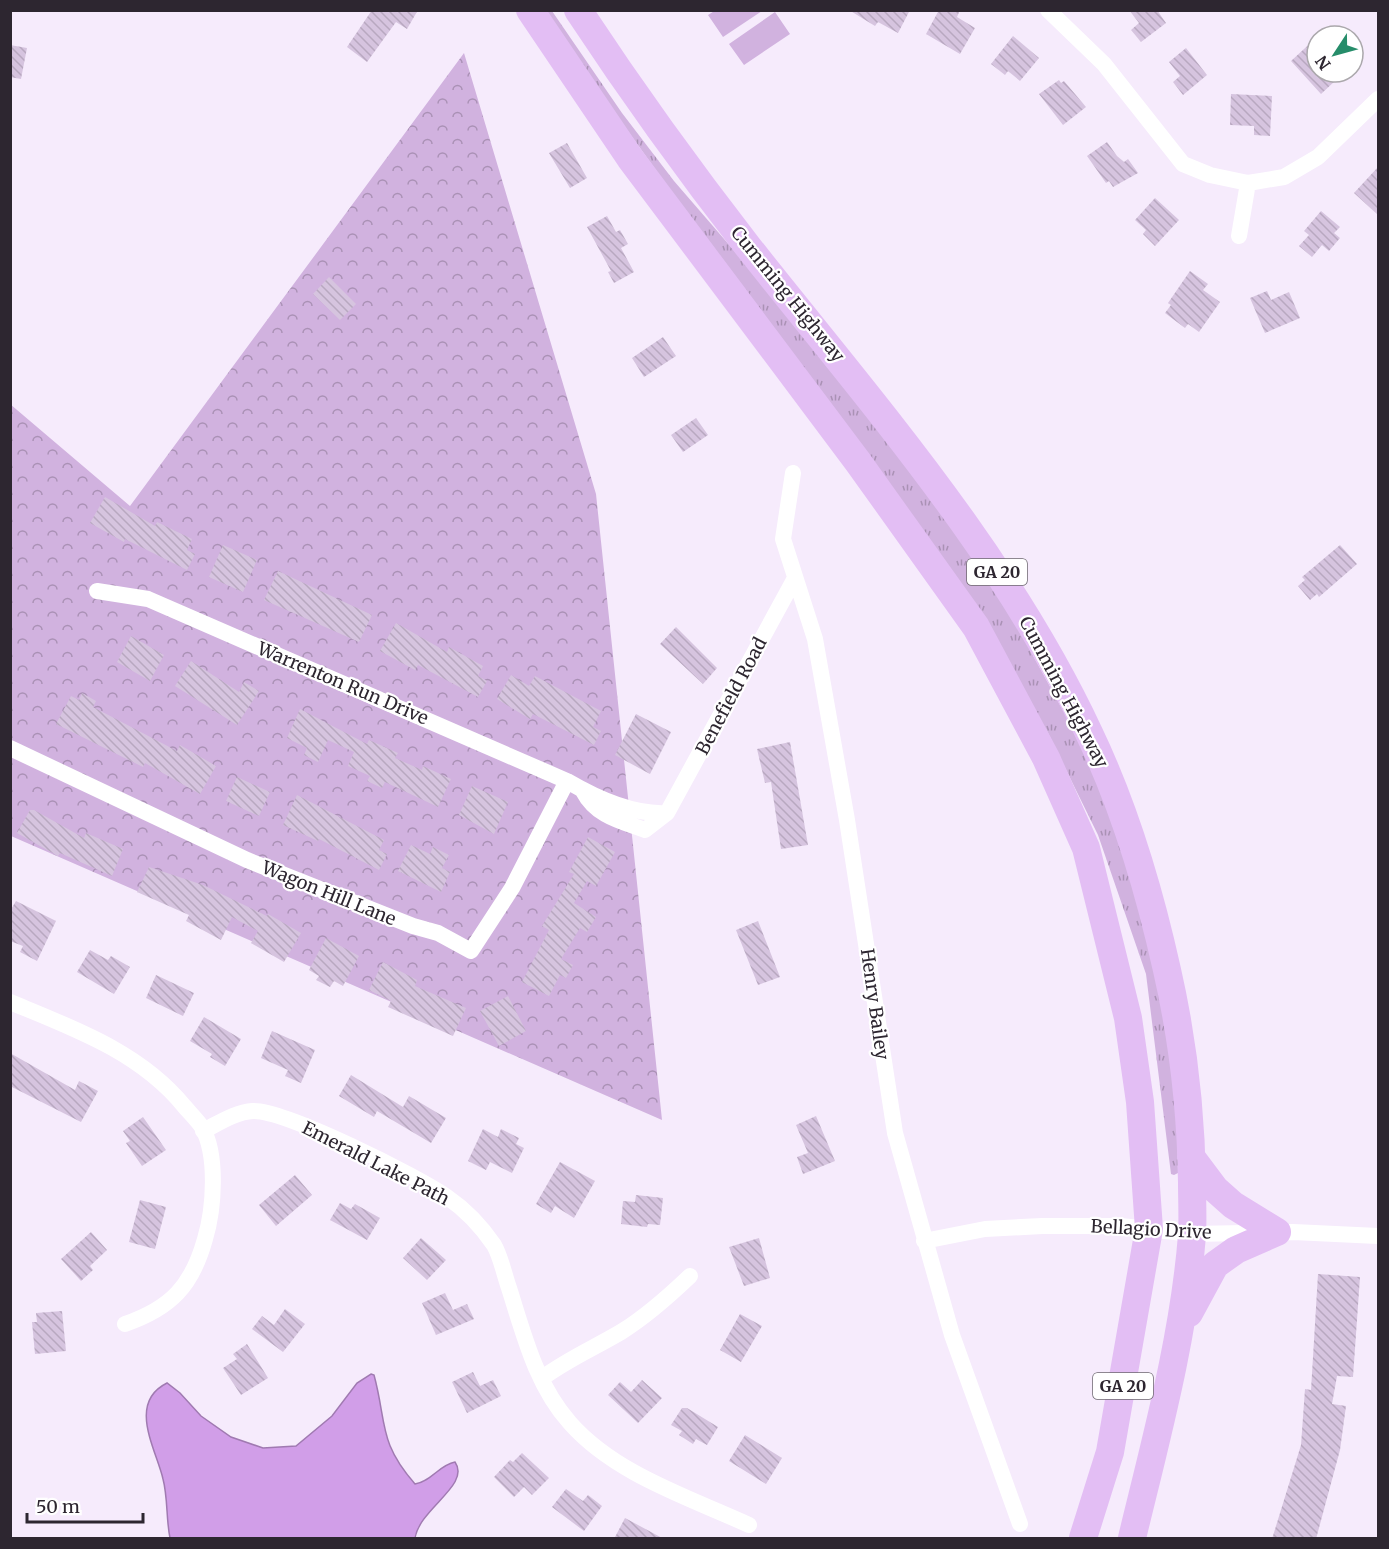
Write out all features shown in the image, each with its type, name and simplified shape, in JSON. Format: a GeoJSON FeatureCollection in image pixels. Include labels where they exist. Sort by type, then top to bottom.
{"type":"FeatureCollection","features":[{"type":"Feature","properties":{"kind":"highway","name":"GA 20"},"geometry":{"type":"LineString","coordinates":[[530,10],[630,158],[858,462],[976,627],[1047,758],[1086,848],[1128,1018],[1140,1102],[1149,1229],[1110,1452],[1083,1539]]}},
{"type":"Feature","properties":{"kind":"highway","name":"Cumming Highway"},"geometry":{"type":"LineString","coordinates":[[578,10],[627,84],[748,246],[838,356],[1001,578],[1063,682],[1089,733],[1116,795],[1159,935],[1181,1033],[1191,1157],[1192,1234],[1179,1334],[1132,1539]]}},
{"type":"Feature","properties":{"kind":"highway"},"geometry":{"type":"LineString","coordinates":[[1191,1157],[1215,1189],[1233,1204],[1277,1232]]}},
{"type":"Feature","properties":{"kind":"highway"},"geometry":{"type":"LineString","coordinates":[[1179,1334],[1215,1265],[1236,1250],[1277,1232]]}},
{"type":"Feature","properties":{"kind":"street"},"geometry":{"type":"LineString","coordinates":[[1048,10],[1104,64],[1183,164],[1210,176],[1248,183],[1284,177],[1318,157],[1378,99]]}},
{"type":"Feature","properties":{"kind":"street"},"geometry":{"type":"LineString","coordinates":[[1239,236],[1248,183]]}},
{"type":"Feature","properties":{"kind":"street","name":"Henry Bailey"},"geometry":{"type":"LineString","coordinates":[[793,473],[783,539],[815,639],[849,831],[895,1133],[952,1335],[1020,1524]]}},
{"type":"Feature","properties":{"kind":"street","name":"Benefield Road"},"geometry":{"type":"LineString","coordinates":[[667,813],[795,578]]}},
{"type":"Feature","properties":{"kind":"street","name":"Warrenton Run Drive"},"geometry":{"type":"LineString","coordinates":[[97,591],[148,599],[567,781],[610,809],[646,814],[667,813]]}},
{"type":"Feature","properties":{"kind":"street","name":"Wagon Hill Lane"},"geometry":{"type":"LineString","coordinates":[[10,748],[247,860],[412,926],[438,933],[471,951],[512,888],[567,781]]}},
{"type":"Feature","properties":{"kind":"street"},"geometry":{"type":"LineString","coordinates":[[10,1002],[88,1036],[139,1062],[170,1088],[203,1131],[213,1189],[208,1229],[198,1266],[175,1297],[150,1315],[125,1324]]}},
{"type":"Feature","properties":{"kind":"street","name":"Emerald Lake Path"},"geometry":{"type":"LineString","coordinates":[[203,1131],[231,1116],[254,1111],[290,1119],[446,1196],[474,1219],[495,1247],[541,1379],[568,1422],[588,1442],[627,1469],[749,1525]]}},
{"type":"Feature","properties":{"kind":"street","name":"Bellagio Drive"},"geometry":{"type":"LineString","coordinates":[[924,1241],[985,1229],[1042,1226],[1149,1229],[1192,1234],[1277,1232],[1378,1236]]}},
{"type":"Feature","properties":{"kind":"street"},"geometry":{"type":"LineString","coordinates":[[541,1379],[563,1363],[650,1312],[690,1276]]}},
{"type":"Feature","properties":{"kind":"green space"},"geometry":{"type":"Polygon","coordinates":[[[716,10],[762,11],[723,37],[708,15],[716,10]]]}},
{"type":"Feature","properties":{"kind":"green space"},"geometry":{"type":"Polygon","coordinates":[[[542,11],[552,11],[622,113],[674,181],[827,358],[999,593],[1090,760],[1139,902],[1166,1025],[1177,1118],[1178,1173],[1171,1174],[1146,974],[1098,835],[1046,729],[856,450],[542,11]]]}},
{"type":"Feature","properties":{"kind":"green space"},"geometry":{"type":"Polygon","coordinates":[[[775,12],[790,34],[744,65],[729,44],[775,12]]]}},
{"type":"Feature","properties":{"kind":"green space"},"geometry":{"type":"Polygon","coordinates":[[[464,53],[596,494],[662,1120],[11,836],[10,404],[130,506],[464,53]]]}},
{"type":"Feature","properties":{"kind":"shaded area"},"geometry":{"type":"Polygon","coordinates":[[[371,1374],[374,1375],[389,1444],[403,1469],[415,1484],[455,1462],[458,1471],[451,1488],[426,1517],[415,1538],[170,1538],[165,1486],[147,1427],[146,1414],[155,1392],[167,1383],[180,1393],[201,1416],[231,1437],[263,1448],[296,1446],[332,1416],[357,1383],[371,1374]]]}},
{"type":"Feature","properties":{"kind":"building"},"geometry":{"type":"Polygon","coordinates":[[[372,10],[418,10],[407,29],[396,22],[367,62],[347,47],[372,10]]]}},
{"type":"Feature","properties":{"kind":"building"},"geometry":{"type":"Polygon","coordinates":[[[849,10],[910,10],[898,33],[878,22],[875,26],[849,10]]]}},
{"type":"Feature","properties":{"kind":"building"},"geometry":{"type":"Polygon","coordinates":[[[939,10],[960,10],[957,17],[975,28],[960,54],[926,34],[939,10]]]}},
{"type":"Feature","properties":{"kind":"building"},"geometry":{"type":"Polygon","coordinates":[[[1129,10],[1157,10],[1166,23],[1141,42],[1131,30],[1139,23],[1129,10]]]}},
{"type":"Feature","properties":{"kind":"building"},"geometry":{"type":"Polygon","coordinates":[[[1013,36],[1039,58],[1020,81],[1008,71],[1005,75],[991,64],[1013,36]]]}},
{"type":"Feature","properties":{"kind":"building"},"geometry":{"type":"Polygon","coordinates":[[[10,45],[27,48],[21,79],[10,77],[10,45]]]}},
{"type":"Feature","properties":{"kind":"building"},"geometry":{"type":"Polygon","coordinates":[[[1186,48],[1207,75],[1183,95],[1173,82],[1180,76],[1169,62],[1186,48]]]}},
{"type":"Feature","properties":{"kind":"building"},"geometry":{"type":"Polygon","coordinates":[[[1305,48],[1305,76],[1291,61],[1305,48]]]}},
{"type":"Feature","properties":{"kind":"building"},"geometry":{"type":"Polygon","coordinates":[[[1059,80],[1061,83],[1064,81],[1086,107],[1063,125],[1039,94],[1059,80]]]}},
{"type":"Feature","properties":{"kind":"building"},"geometry":{"type":"Polygon","coordinates":[[[1312,84],[1332,84],[1321,94],[1312,84]]]}},
{"type":"Feature","properties":{"kind":"building"},"geometry":{"type":"Polygon","coordinates":[[[1231,94],[1272,96],[1270,136],[1254,135],[1254,126],[1230,125],[1231,94]]]}},
{"type":"Feature","properties":{"kind":"building"},"geometry":{"type":"Polygon","coordinates":[[[1107,142],[1124,162],[1128,159],[1138,173],[1113,187],[1109,181],[1106,183],[1087,156],[1107,142]]]}},
{"type":"Feature","properties":{"kind":"building"},"geometry":{"type":"Polygon","coordinates":[[[567,143],[587,178],[570,188],[549,153],[567,143]]]}},
{"type":"Feature","properties":{"kind":"building"},"geometry":{"type":"Polygon","coordinates":[[[1378,167],[1378,215],[1354,193],[1378,167]]]}},
{"type":"Feature","properties":{"kind":"building"},"geometry":{"type":"Polygon","coordinates":[[[1155,198],[1179,220],[1155,246],[1143,234],[1146,230],[1135,220],[1155,198]]]}},
{"type":"Feature","properties":{"kind":"building"},"geometry":{"type":"Polygon","coordinates":[[[1321,211],[1340,227],[1334,233],[1340,238],[1329,251],[1322,245],[1312,257],[1299,246],[1309,235],[1304,231],[1321,211]]]}},
{"type":"Feature","properties":{"kind":"building"},"geometry":{"type":"Polygon","coordinates":[[[607,216],[616,232],[620,230],[628,244],[621,248],[634,272],[614,283],[608,272],[611,271],[587,227],[607,216]]]}},
{"type":"Feature","properties":{"kind":"building"},"geometry":{"type":"Polygon","coordinates":[[[1190,271],[1208,284],[1203,290],[1220,302],[1199,332],[1188,324],[1185,328],[1165,313],[1171,305],[1168,303],[1190,271]]]}},
{"type":"Feature","properties":{"kind":"building"},"geometry":{"type":"Polygon","coordinates":[[[329,277],[356,304],[340,320],[313,294],[329,277]]]}},
{"type":"Feature","properties":{"kind":"building"},"geometry":{"type":"Polygon","coordinates":[[[1267,291],[1271,300],[1289,292],[1300,318],[1265,333],[1250,298],[1267,291]]]}},
{"type":"Feature","properties":{"kind":"building"},"geometry":{"type":"Polygon","coordinates":[[[663,337],[676,356],[644,377],[632,358],[663,337]]]}},
{"type":"Feature","properties":{"kind":"building"},"geometry":{"type":"Polygon","coordinates":[[[696,418],[708,435],[683,452],[671,435],[696,418]]]}},
{"type":"Feature","properties":{"kind":"building"},"geometry":{"type":"Polygon","coordinates":[[[105,497],[155,526],[157,522],[192,539],[187,550],[195,554],[187,570],[125,539],[124,542],[90,523],[105,497]]]}},
{"type":"Feature","properties":{"kind":"building"},"geometry":{"type":"Polygon","coordinates":[[[223,545],[257,560],[243,592],[209,577],[223,545]]]}},
{"type":"Feature","properties":{"kind":"building"},"geometry":{"type":"Polygon","coordinates":[[[1340,545],[1357,564],[1319,597],[1317,594],[1310,600],[1298,586],[1305,580],[1302,577],[1340,545]]]}},
{"type":"Feature","properties":{"kind":"building"},"geometry":{"type":"Polygon","coordinates":[[[278,571],[372,615],[359,642],[264,600],[278,571]]]}},
{"type":"Feature","properties":{"kind":"building"},"geometry":{"type":"Polygon","coordinates":[[[396,623],[447,652],[449,647],[483,666],[478,676],[487,681],[478,697],[418,665],[415,670],[380,651],[396,623]]]}},
{"type":"Feature","properties":{"kind":"building"},"geometry":{"type":"Polygon","coordinates":[[[676,627],[717,668],[703,684],[660,644],[676,627]]]}},
{"type":"Feature","properties":{"kind":"building"},"geometry":{"type":"Polygon","coordinates":[[[131,636],[164,655],[150,681],[117,662],[131,636]]]}},
{"type":"Feature","properties":{"kind":"building"},"geometry":{"type":"Polygon","coordinates":[[[191,661],[239,692],[244,682],[259,691],[237,725],[175,686],[191,661]]]}},
{"type":"Feature","properties":{"kind":"building"},"geometry":{"type":"Polygon","coordinates":[[[511,675],[529,686],[535,676],[601,711],[593,727],[601,731],[594,745],[533,714],[530,719],[497,699],[511,675]]]}},
{"type":"Feature","properties":{"kind":"building"},"geometry":{"type":"Polygon","coordinates":[[[82,693],[96,701],[93,707],[177,751],[180,745],[216,766],[200,794],[145,763],[143,767],[56,724],[71,696],[79,700],[82,693]]]}},
{"type":"Feature","properties":{"kind":"building"},"geometry":{"type":"Polygon","coordinates":[[[300,709],[367,744],[369,740],[398,753],[395,758],[422,770],[423,766],[451,779],[438,807],[385,782],[382,788],[367,781],[370,776],[348,766],[354,752],[328,740],[318,762],[304,755],[307,748],[287,738],[300,709]]]}},
{"type":"Feature","properties":{"kind":"building"},"geometry":{"type":"Polygon","coordinates":[[[636,714],[671,732],[650,774],[615,755],[636,714]]]}},
{"type":"Feature","properties":{"kind":"building"},"geometry":{"type":"Polygon","coordinates":[[[790,742],[808,845],[781,849],[771,782],[765,783],[757,749],[790,742]]]}},
{"type":"Feature","properties":{"kind":"building"},"geometry":{"type":"Polygon","coordinates":[[[237,777],[270,792],[259,816],[226,801],[237,777]]]}},
{"type":"Feature","properties":{"kind":"building"},"geometry":{"type":"Polygon","coordinates":[[[472,786],[508,802],[494,834],[459,815],[472,786]]]}},
{"type":"Feature","properties":{"kind":"building"},"geometry":{"type":"Polygon","coordinates":[[[297,795],[384,840],[379,850],[387,854],[379,870],[319,839],[318,841],[283,825],[297,795]]]}},
{"type":"Feature","properties":{"kind":"building"},"geometry":{"type":"Polygon","coordinates":[[[30,810],[34,810],[84,838],[86,833],[123,849],[112,876],[60,853],[58,856],[17,833],[30,810]]]}},
{"type":"Feature","properties":{"kind":"building"},"geometry":{"type":"Polygon","coordinates":[[[588,837],[615,852],[596,886],[587,881],[574,903],[596,917],[587,932],[580,928],[561,959],[573,965],[566,978],[560,975],[549,996],[522,982],[549,930],[542,926],[574,874],[569,872],[588,837]]]}},
{"type":"Feature","properties":{"kind":"building"},"geometry":{"type":"Polygon","coordinates":[[[411,845],[430,854],[433,847],[449,855],[442,868],[450,872],[441,892],[398,871],[411,845]]]}},
{"type":"Feature","properties":{"kind":"building"},"geometry":{"type":"Polygon","coordinates":[[[149,867],[203,885],[267,916],[268,914],[301,933],[284,962],[251,943],[258,931],[232,917],[221,940],[186,921],[189,915],[137,892],[149,867]]]}},
{"type":"Feature","properties":{"kind":"building"},"geometry":{"type":"Polygon","coordinates":[[[16,901],[56,921],[37,961],[20,952],[23,946],[10,941],[10,911],[16,901]]]}},
{"type":"Feature","properties":{"kind":"building"},"geometry":{"type":"Polygon","coordinates":[[[758,921],[780,977],[758,985],[736,930],[758,921]]]}},
{"type":"Feature","properties":{"kind":"building"},"geometry":{"type":"Polygon","coordinates":[[[326,938],[359,956],[343,986],[334,981],[330,987],[316,980],[319,976],[309,970],[326,938]]]}},
{"type":"Feature","properties":{"kind":"building"},"geometry":{"type":"Polygon","coordinates":[[[90,950],[108,960],[111,956],[130,967],[114,994],[77,972],[90,950]]]}},
{"type":"Feature","properties":{"kind":"building"},"geometry":{"type":"Polygon","coordinates":[[[383,962],[417,980],[415,986],[466,1008],[453,1036],[388,1007],[391,1001],[369,990],[383,962]]]}},
{"type":"Feature","properties":{"kind":"building"},"geometry":{"type":"Polygon","coordinates":[[[156,975],[194,993],[183,1016],[146,998],[156,975]]]}},
{"type":"Feature","properties":{"kind":"building"},"geometry":{"type":"Polygon","coordinates":[[[508,996],[526,1031],[499,1046],[480,1011],[508,996]]]}},
{"type":"Feature","properties":{"kind":"building"},"geometry":{"type":"Polygon","coordinates":[[[204,1017],[241,1039],[225,1066],[210,1057],[212,1054],[190,1041],[204,1017]]]}},
{"type":"Feature","properties":{"kind":"building"},"geometry":{"type":"Polygon","coordinates":[[[272,1031],[315,1050],[301,1083],[285,1076],[288,1070],[261,1058],[272,1031]]]}},
{"type":"Feature","properties":{"kind":"building"},"geometry":{"type":"Polygon","coordinates":[[[10,1053],[75,1090],[79,1081],[98,1091],[81,1122],[10,1086],[10,1053]]]}},
{"type":"Feature","properties":{"kind":"building"},"geometry":{"type":"Polygon","coordinates":[[[351,1075],[403,1107],[409,1096],[446,1118],[431,1143],[377,1111],[374,1117],[339,1096],[351,1075]]]}},
{"type":"Feature","properties":{"kind":"building"},"geometry":{"type":"Polygon","coordinates":[[[816,1116],[835,1161],[803,1174],[797,1157],[808,1153],[796,1125],[816,1116]]]}},
{"type":"Feature","properties":{"kind":"building"},"geometry":{"type":"Polygon","coordinates":[[[143,1117],[166,1150],[142,1166],[126,1143],[130,1141],[123,1131],[143,1117]]]}},
{"type":"Feature","properties":{"kind":"building"},"geometry":{"type":"Polygon","coordinates":[[[483,1129],[498,1137],[501,1129],[519,1138],[516,1144],[524,1148],[512,1173],[490,1162],[486,1170],[468,1161],[483,1129]]]}},
{"type":"Feature","properties":{"kind":"building"},"geometry":{"type":"Polygon","coordinates":[[[560,1162],[595,1181],[574,1218],[555,1206],[551,1213],[536,1204],[560,1162]]]}},
{"type":"Feature","properties":{"kind":"building"},"geometry":{"type":"Polygon","coordinates":[[[295,1175],[312,1195],[276,1226],[259,1205],[295,1175]]]}},
{"type":"Feature","properties":{"kind":"building"},"geometry":{"type":"Polygon","coordinates":[[[636,1195],[663,1198],[660,1225],[648,1224],[647,1227],[621,1224],[623,1201],[635,1202],[636,1195]]]}},
{"type":"Feature","properties":{"kind":"building"},"geometry":{"type":"Polygon","coordinates":[[[140,1200],[166,1207],[155,1249],[129,1242],[140,1200]]]}},
{"type":"Feature","properties":{"kind":"building"},"geometry":{"type":"Polygon","coordinates":[[[340,1203],[351,1209],[355,1204],[380,1218],[367,1240],[330,1220],[340,1203]]]}},
{"type":"Feature","properties":{"kind":"building"},"geometry":{"type":"Polygon","coordinates":[[[91,1232],[107,1250],[90,1266],[93,1270],[81,1281],[61,1259],[91,1232]]]}},
{"type":"Feature","properties":{"kind":"building"},"geometry":{"type":"Polygon","coordinates":[[[421,1238],[446,1260],[427,1280],[403,1258],[421,1238]]]}},
{"type":"Feature","properties":{"kind":"building"},"geometry":{"type":"Polygon","coordinates":[[[759,1238],[770,1278],[744,1286],[729,1247],[759,1238]]]}},
{"type":"Feature","properties":{"kind":"building"},"geometry":{"type":"Polygon","coordinates":[[[1318,1274],[1360,1277],[1353,1377],[1337,1376],[1332,1404],[1346,1406],[1340,1450],[1316,1539],[1272,1539],[1301,1445],[1305,1389],[1311,1390],[1318,1274]]]}},
{"type":"Feature","properties":{"kind":"building"},"geometry":{"type":"Polygon","coordinates":[[[445,1293],[453,1310],[467,1304],[474,1319],[436,1335],[422,1303],[445,1293]]]}},
{"type":"Feature","properties":{"kind":"building"},"geometry":{"type":"Polygon","coordinates":[[[285,1309],[305,1324],[283,1352],[252,1329],[262,1316],[274,1325],[285,1309]]]}},
{"type":"Feature","properties":{"kind":"building"},"geometry":{"type":"Polygon","coordinates":[[[62,1311],[66,1351],[35,1354],[32,1322],[37,1322],[36,1313],[62,1311]]]}},
{"type":"Feature","properties":{"kind":"building"},"geometry":{"type":"Polygon","coordinates":[[[740,1314],[762,1326],[741,1362],[720,1350],[740,1314]]]}},
{"type":"Feature","properties":{"kind":"building"},"geometry":{"type":"Polygon","coordinates":[[[247,1344],[268,1378],[241,1395],[223,1368],[237,1359],[233,1354],[247,1344]]]}},
{"type":"Feature","properties":{"kind":"building"},"geometry":{"type":"Polygon","coordinates":[[[473,1372],[480,1386],[493,1380],[501,1396],[467,1413],[452,1382],[473,1372]]]}},
{"type":"Feature","properties":{"kind":"building"},"geometry":{"type":"Polygon","coordinates":[[[642,1380],[662,1398],[638,1423],[608,1395],[620,1382],[631,1392],[642,1380]]]}},
{"type":"Feature","properties":{"kind":"building"},"geometry":{"type":"Polygon","coordinates":[[[682,1408],[687,1408],[718,1427],[707,1445],[696,1439],[693,1444],[679,1435],[682,1431],[671,1425],[682,1408]]]}},
{"type":"Feature","properties":{"kind":"building"},"geometry":{"type":"Polygon","coordinates":[[[745,1435],[782,1458],[766,1484],[729,1461],[745,1435]]]}},
{"type":"Feature","properties":{"kind":"building"},"geometry":{"type":"Polygon","coordinates":[[[522,1453],[549,1478],[532,1495],[524,1487],[514,1497],[494,1477],[510,1460],[513,1462],[522,1453]]]}},
{"type":"Feature","properties":{"kind":"building"},"geometry":{"type":"Polygon","coordinates":[[[566,1489],[583,1501],[588,1495],[602,1506],[584,1531],[552,1507],[566,1489]]]}},
{"type":"Feature","properties":{"kind":"building"},"geometry":{"type":"Polygon","coordinates":[[[625,1518],[664,1539],[614,1539],[625,1518]]]}}]}
